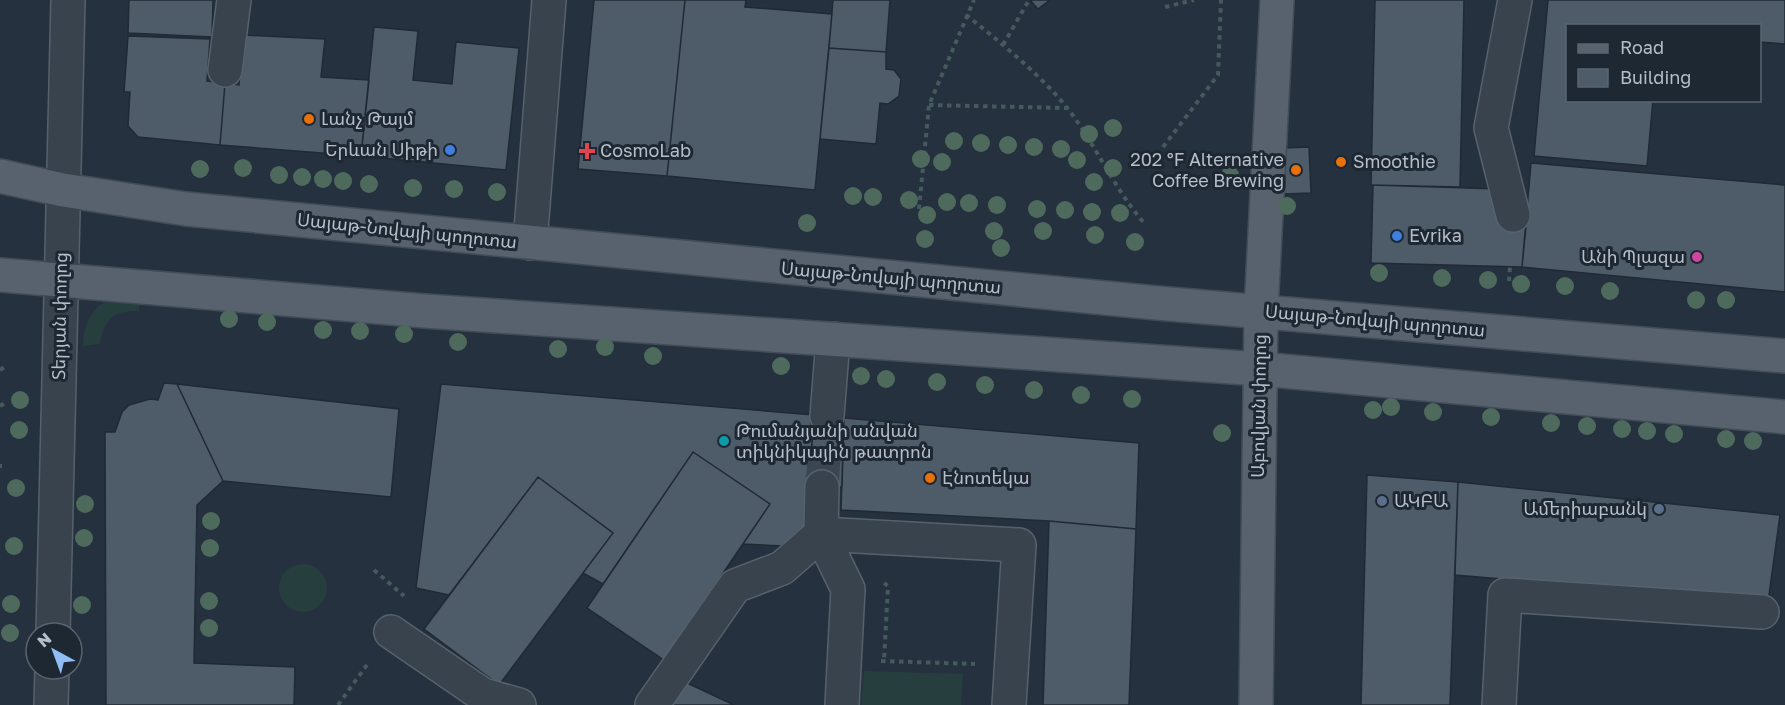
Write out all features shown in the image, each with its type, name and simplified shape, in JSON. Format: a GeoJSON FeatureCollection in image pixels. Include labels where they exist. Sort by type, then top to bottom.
{"type":"FeatureCollection","features":[{"type":"Feature","properties":{"kind":"main road","name":"Աբովյան փողոց"},"geometry":{"type":"LineString","coordinates":[[1256,705],[1261,311],[1277,0]]}},
{"type":"Feature","properties":{"kind":"main road","name":"Սայաթ-Նովայի պողոտա"},"geometry":{"type":"LineString","coordinates":[[0,176],[63,190],[186,209],[1261,311],[1785,356]]}},
{"type":"Feature","properties":{"kind":"main road"},"geometry":{"type":"LineString","coordinates":[[0,275],[425,311],[1260,369],[1785,417]]}},
{"type":"Feature","properties":{"kind":"street","name":"Տերյան փողոց"},"geometry":{"type":"LineString","coordinates":[[53,621],[68,0]]}},
{"type":"Feature","properties":{"kind":"street"},"geometry":{"type":"LineString","coordinates":[[225,70],[234,0]]}},
{"type":"Feature","properties":{"kind":"street"},"geometry":{"type":"LineString","coordinates":[[530,243],[549,0]]}},
{"type":"Feature","properties":{"kind":"street"},"geometry":{"type":"LineString","coordinates":[[1513,215],[1491,128],[1515,0]]}},
{"type":"Feature","properties":{"kind":"street"},"geometry":{"type":"LineString","coordinates":[[827,416],[833,339]]}},
{"type":"Feature","properties":{"kind":"street"},"geometry":{"type":"LineString","coordinates":[[822,487],[821,534],[848,589],[842,705]]}},
{"type":"Feature","properties":{"kind":"street"},"geometry":{"type":"LineString","coordinates":[[652,705],[735,586],[782,568],[821,534],[1019,545],[1009,705]]}},
{"type":"Feature","properties":{"kind":"street"},"geometry":{"type":"LineString","coordinates":[[1499,705],[1505,595],[1762,612]]}},
{"type":"Feature","properties":{"kind":"street"},"geometry":{"type":"LineString","coordinates":[[391,632],[483,695],[519,705]]}},
{"type":"Feature","properties":{"kind":"street"},"geometry":{"type":"LineString","coordinates":[[51,705],[52,681]]}},
{"type":"Feature","properties":{"kind":"path"},"geometry":{"type":"LineString","coordinates":[[919,209],[929,105],[974,0]]}},
{"type":"Feature","properties":{"kind":"path"},"geometry":{"type":"LineString","coordinates":[[1003,45],[1029,0]]}},
{"type":"Feature","properties":{"kind":"path"},"geometry":{"type":"LineString","coordinates":[[1166,7],[1194,0]]}},
{"type":"Feature","properties":{"kind":"path"},"geometry":{"type":"LineString","coordinates":[[1163,147],[1218,75],[1221,0]]}},
{"type":"Feature","properties":{"kind":"path"},"geometry":{"type":"LineString","coordinates":[[966,15],[1003,45],[1067,108],[1131,208],[1145,224]]}},
{"type":"Feature","properties":{"kind":"path"},"geometry":{"type":"LineString","coordinates":[[929,105],[1067,108]]}},
{"type":"Feature","properties":{"kind":"path"},"geometry":{"type":"LineString","coordinates":[[1509,281],[1510,266]]}},
{"type":"Feature","properties":{"kind":"path"},"geometry":{"type":"LineString","coordinates":[[0,370],[6,366]]}},
{"type":"Feature","properties":{"kind":"path"},"geometry":{"type":"LineString","coordinates":[[374,570],[411,603]]}},
{"type":"Feature","properties":{"kind":"path"},"geometry":{"type":"LineString","coordinates":[[844,659],[1012,665]]}},
{"type":"Feature","properties":{"kind":"green space"},"geometry":{"type":"Polygon","coordinates":[[[141,293],[139,311],[117,314],[107,322],[100,344],[83,346],[88,322],[99,306],[117,297],[141,293]]]}},
{"type":"Feature","properties":{"kind":"green space"},"geometry":{"type":"Polygon","coordinates":[[[298,564],[308,564],[320,571],[327,583],[327,593],[320,605],[308,612],[298,612],[283,601],[279,593],[279,583],[290,568],[298,564]]]}},
{"type":"Feature","properties":{"kind":"green space"},"geometry":{"type":"Polygon","coordinates":[[[864,671],[963,674],[961,705],[861,705],[864,671]]]}},
{"type":"Feature","properties":{"kind":"building"},"geometry":{"type":"Polygon","coordinates":[[[129,0],[213,0],[212,37],[128,33],[129,0]]]}},
{"type":"Feature","properties":{"kind":"building"},"geometry":{"type":"Polygon","coordinates":[[[594,0],[685,0],[667,176],[578,169],[594,0]]]}},
{"type":"Feature","properties":{"kind":"building"},"geometry":{"type":"Polygon","coordinates":[[[685,0],[746,0],[745,7],[832,14],[815,190],[667,176],[685,0]]]}},
{"type":"Feature","properties":{"kind":"building"},"geometry":{"type":"Polygon","coordinates":[[[833,0],[890,0],[886,52],[829,48],[833,0]]]}},
{"type":"Feature","properties":{"kind":"building"},"geometry":{"type":"Polygon","coordinates":[[[1030,0],[1050,0],[1038,9],[1030,0]]]}},
{"type":"Feature","properties":{"kind":"building"},"geometry":{"type":"Polygon","coordinates":[[[1375,0],[1464,0],[1460,187],[1371,185],[1375,0]]]}},
{"type":"Feature","properties":{"kind":"building"},"geometry":{"type":"Polygon","coordinates":[[[1548,0],[1785,0],[1785,44],[1761,42],[1761,24],[1566,24],[1566,102],[1653,102],[1647,166],[1534,156],[1548,0]]]}},
{"type":"Feature","properties":{"kind":"building"},"geometry":{"type":"Polygon","coordinates":[[[374,27],[418,31],[413,80],[452,84],[456,42],[519,48],[506,170],[361,156],[374,27]]]}},
{"type":"Feature","properties":{"kind":"building"},"geometry":{"type":"Polygon","coordinates":[[[243,35],[325,39],[321,77],[369,80],[361,156],[220,145],[225,83],[239,85],[243,35]]]}},
{"type":"Feature","properties":{"kind":"building"},"geometry":{"type":"Polygon","coordinates":[[[128,36],[210,39],[207,81],[225,83],[220,145],[138,137],[128,126],[130,92],[124,92],[128,36]]]}},
{"type":"Feature","properties":{"kind":"building"},"geometry":{"type":"Polygon","coordinates":[[[829,48],[886,52],[886,69],[894,70],[901,79],[899,96],[888,104],[880,103],[876,144],[820,139],[829,48]]]}},
{"type":"Feature","properties":{"kind":"building","name":"202 °F Alternative Coffee Brewing"},"geometry":{"type":"Polygon","coordinates":[[[1309,147],[1311,193],[1283,194],[1282,148],[1309,147]]]}},
{"type":"Feature","properties":{"kind":"building"},"geometry":{"type":"Polygon","coordinates":[[[1531,163],[1785,185],[1785,292],[1522,267],[1531,163]]]}},
{"type":"Feature","properties":{"kind":"building"},"geometry":{"type":"Polygon","coordinates":[[[1373,185],[1499,189],[1527,216],[1522,267],[1371,263],[1373,185]]]}},
{"type":"Feature","properties":{"kind":"building"},"geometry":{"type":"Polygon","coordinates":[[[164,383],[177,384],[223,481],[197,505],[194,663],[295,667],[294,705],[106,705],[105,432],[115,432],[122,412],[129,405],[150,399],[158,400],[164,383]]]}},
{"type":"Feature","properties":{"kind":"building"},"geometry":{"type":"Polygon","coordinates":[[[177,384],[399,409],[391,497],[223,481],[177,384]]]}},
{"type":"Feature","properties":{"kind":"building"},"geometry":{"type":"Polygon","coordinates":[[[441,384],[814,415],[804,547],[743,544],[770,504],[693,452],[603,584],[583,573],[613,533],[538,477],[449,595],[416,588],[441,384]]]}},
{"type":"Feature","properties":{"kind":"building"},"geometry":{"type":"Polygon","coordinates":[[[814,415],[844,418],[842,487],[809,486],[814,415]]]}},
{"type":"Feature","properties":{"kind":"building"},"geometry":{"type":"Polygon","coordinates":[[[844,418],[1139,443],[1136,529],[1049,521],[841,510],[844,418]]]}},
{"type":"Feature","properties":{"kind":"building"},"geometry":{"type":"Polygon","coordinates":[[[693,452],[770,504],[664,660],[587,608],[693,452]]]}},
{"type":"Feature","properties":{"kind":"building"},"geometry":{"type":"Polygon","coordinates":[[[1367,475],[1458,482],[1450,705],[1361,705],[1367,475]]]}},
{"type":"Feature","properties":{"kind":"building"},"geometry":{"type":"Polygon","coordinates":[[[538,477],[613,533],[499,685],[424,629],[538,477]]]}},
{"type":"Feature","properties":{"kind":"building"},"geometry":{"type":"Polygon","coordinates":[[[1458,482],[1780,515],[1768,602],[1455,575],[1458,482]]]}},
{"type":"Feature","properties":{"kind":"building"},"geometry":{"type":"Polygon","coordinates":[[[1049,521],[1136,529],[1129,705],[1043,705],[1049,521]]]}},
{"type":"Feature","properties":{"kind":"building"},"geometry":{"type":"Polygon","coordinates":[[[685,682],[734,705],[670,705],[685,682]]]}},
{"type":"Feature","properties":{"kind":"tunnel"},"geometry":{"type":"LineString","coordinates":[[822,487],[827,416]]}},
{"type":"Feature","properties":{"kind":"place","name":"Լանչ Թայմ"},"geometry":{"type":"Point","coordinates":[309,119]}},
{"type":"Feature","properties":{"kind":"place","name":"Երևան Սիթի"},"geometry":{"type":"Point","coordinates":[450,150]}},
{"type":"Feature","properties":{"kind":"place","name":"CosmoLab"},"geometry":{"type":"Point","coordinates":[587,151]}},
{"type":"Feature","properties":{"kind":"place","name":"Smoothie"},"geometry":{"type":"Point","coordinates":[1341,162]}},
{"type":"Feature","properties":{"kind":"place","name":"202 °F Alternative Coffee Brewing"},"geometry":{"type":"Point","coordinates":[1296,170]}},
{"type":"Feature","properties":{"kind":"place","name":"Evrika"},"geometry":{"type":"Point","coordinates":[1397,236]}},
{"type":"Feature","properties":{"kind":"place","name":"Անի Պլազա"},"geometry":{"type":"Point","coordinates":[1697,257]}},
{"type":"Feature","properties":{"kind":"place","name":"Թումանյանի անվան տիկնիկային թատրոն"},"geometry":{"type":"Point","coordinates":[724,441]}},
{"type":"Feature","properties":{"kind":"place","name":"Էնոտեկա"},"geometry":{"type":"Point","coordinates":[930,478]}},
{"type":"Feature","properties":{"kind":"place","name":"ԱԿԲԱ"},"geometry":{"type":"Point","coordinates":[1382,501]}},
{"type":"Feature","properties":{"kind":"place","name":"Ամերիաբանկ"},"geometry":{"type":"Point","coordinates":[1659,509]}}]}
